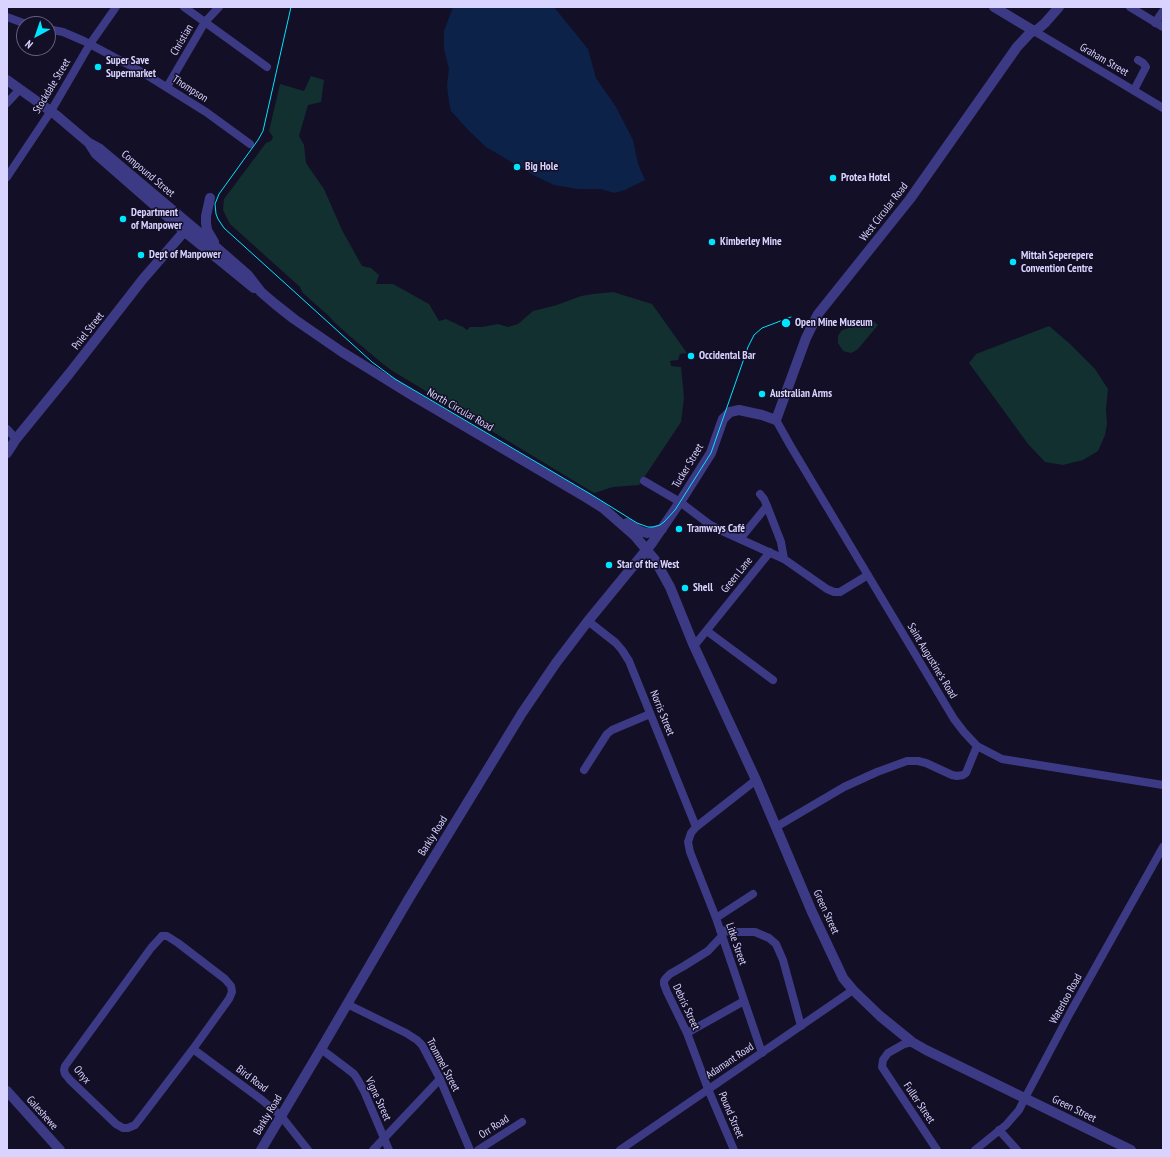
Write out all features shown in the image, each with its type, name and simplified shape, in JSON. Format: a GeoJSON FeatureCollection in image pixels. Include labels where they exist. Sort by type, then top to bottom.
{"type":"FeatureCollection","features":[{"type":"Feature","properties":{"kind":"street","name":"Stockdale Street"},"geometry":{"type":"LineString","coordinates":[[7,176],[51,111],[90,44],[116,7]]}},
{"type":"Feature","properties":{"kind":"street"},"geometry":{"type":"LineString","coordinates":[[184,7],[267,67]]}},
{"type":"Feature","properties":{"kind":"street","name":"Christian"},"geometry":{"type":"LineString","coordinates":[[167,87],[205,22],[219,7]]}},
{"type":"Feature","properties":{"kind":"street"},"geometry":{"type":"LineString","coordinates":[[994,7],[1034,31]]}},
{"type":"Feature","properties":{"kind":"street","name":"West Circular Road"},"geometry":{"type":"LineString","coordinates":[[776,420],[806,338],[818,314],[914,194],[1017,47],[1027,35],[1045,23],[1059,7]]}},
{"type":"Feature","properties":{"kind":"street"},"geometry":{"type":"LineString","coordinates":[[1130,7],[1163,27]]}},
{"type":"Feature","properties":{"kind":"street"},"geometry":{"type":"LineString","coordinates":[[1155,23],[1163,11]]}},
{"type":"Feature","properties":{"kind":"street","name":"Thompson"},"geometry":{"type":"LineString","coordinates":[[56,31],[72,35],[128,64],[206,112],[250,144]]}},
{"type":"Feature","properties":{"kind":"street","name":"Graham Street"},"geometry":{"type":"LineString","coordinates":[[1034,31],[1163,108]]}},
{"type":"Feature","properties":{"kind":"street"},"geometry":{"type":"LineString","coordinates":[[1134,90],[1146,67],[1138,60]]}},
{"type":"Feature","properties":{"kind":"street","name":"Compound Street"},"geometry":{"type":"LineString","coordinates":[[7,80],[51,111],[89,143],[96,154],[187,228]]}},
{"type":"Feature","properties":{"kind":"street"},"geometry":{"type":"LineString","coordinates":[[7,103],[20,89]]}},
{"type":"Feature","properties":{"kind":"street"},"geometry":{"type":"LineString","coordinates":[[210,198],[206,216],[207,230],[219,250]]}},
{"type":"Feature","properties":{"kind":"street","name":"North Circular Road"},"geometry":{"type":"LineString","coordinates":[[187,228],[219,250],[248,275],[261,292]]}},
{"type":"Feature","properties":{"kind":"street","name":"North Circular Road"},"geometry":{"type":"LineString","coordinates":[[187,228],[250,286],[261,292],[285,312],[347,355],[415,397],[524,460],[601,507],[627,529],[646,549]]}},
{"type":"Feature","properties":{"kind":"street","name":"Pniel Street"},"geometry":{"type":"LineString","coordinates":[[7,453],[16,439],[144,279],[187,228]]}},
{"type":"Feature","properties":{"kind":"street","name":"Tucker Street"},"geometry":{"type":"LineString","coordinates":[[646,549],[662,529],[708,459],[723,419],[726,415],[732,411],[743,411],[776,420]]}},
{"type":"Feature","properties":{"kind":"street","name":"Saint Augustine's Road"},"geometry":{"type":"LineString","coordinates":[[776,420],[954,719],[977,746],[1002,759],[1163,785]]}},
{"type":"Feature","properties":{"kind":"street"},"geometry":{"type":"LineString","coordinates":[[7,429],[16,439]]}},
{"type":"Feature","properties":{"kind":"street"},"geometry":{"type":"LineString","coordinates":[[644,481],[680,502],[714,527],[784,559],[827,589],[834,592],[840,592],[868,575]]}},
{"type":"Feature","properties":{"kind":"street"},"geometry":{"type":"LineString","coordinates":[[760,494],[764,499],[781,542],[784,559]]}},
{"type":"Feature","properties":{"kind":"street"},"geometry":{"type":"LineString","coordinates":[[740,539],[767,506]]}},
{"type":"Feature","properties":{"kind":"street"},"geometry":{"type":"LineString","coordinates":[[601,507],[647,533],[662,529]]}},
{"type":"Feature","properties":{"kind":"street","name":"Barkly Road"},"geometry":{"type":"LineString","coordinates":[[261,1150],[408,900],[522,713],[556,663],[646,549]]}},
{"type":"Feature","properties":{"kind":"street","name":"Green Street"},"geometry":{"type":"LineString","coordinates":[[646,549],[659,566],[667,581],[694,646],[756,780],[812,912],[843,978],[853,990],[880,1016],[912,1042],[1130,1150]]}},
{"type":"Feature","properties":{"kind":"street","name":"Green Lane"},"geometry":{"type":"LineString","coordinates":[[694,646],[770,552]]}},
{"type":"Feature","properties":{"kind":"street","name":"Norris Street"},"geometry":{"type":"LineString","coordinates":[[588,621],[616,643],[629,661],[696,827]]}},
{"type":"Feature","properties":{"kind":"street"},"geometry":{"type":"LineString","coordinates":[[707,631],[773,680]]}},
{"type":"Feature","properties":{"kind":"street"},"geometry":{"type":"LineString","coordinates":[[584,770],[607,734],[612,730],[650,714]]}},
{"type":"Feature","properties":{"kind":"street"},"geometry":{"type":"LineString","coordinates":[[776,827],[844,787],[877,772],[907,761],[926,763],[952,775],[963,775],[966,773],[977,746]]}},
{"type":"Feature","properties":{"kind":"street"},"geometry":{"type":"LineString","coordinates":[[696,827],[756,780]]}},
{"type":"Feature","properties":{"kind":"street","name":"Litke Street"},"geometry":{"type":"LineString","coordinates":[[696,827],[688,842],[690,852],[716,918],[762,1053]]}},
{"type":"Feature","properties":{"kind":"street","name":"Waterloo Road"},"geometry":{"type":"LineString","coordinates":[[975,1150],[1000,1130],[1016,1114],[1163,847]]}},
{"type":"Feature","properties":{"kind":"street"},"geometry":{"type":"LineString","coordinates":[[716,918],[753,894]]}},
{"type":"Feature","properties":{"kind":"street"},"geometry":{"type":"LineString","coordinates":[[721,933],[755,932],[769,938],[776,944],[783,960],[801,1026]]}},
{"type":"Feature","properties":{"kind":"street","name":"Debris Street"},"geometry":{"type":"LineString","coordinates":[[708,1089],[687,1033],[667,992],[664,981],[670,974],[708,951],[721,933]]}},
{"type":"Feature","properties":{"kind":"street","name":"Onyx"},"geometry":{"type":"LineString","coordinates":[[162,936],[167,936],[178,943],[231,986],[232,992],[229,998],[193,1049],[142,1116],[135,1124],[128,1128],[123,1128],[116,1124],[70,1080],[65,1074],[64,1070],[69,1060],[151,948],[162,936]]}},
{"type":"Feature","properties":{"kind":"street","name":"Adamant Road"},"geometry":{"type":"LineString","coordinates":[[622,1150],[853,990]]}},
{"type":"Feature","properties":{"kind":"street"},"geometry":{"type":"LineString","coordinates":[[687,1033],[744,1001]]}},
{"type":"Feature","properties":{"kind":"street","name":"Trommel Street"},"geometry":{"type":"LineString","coordinates":[[347,1004],[417,1040],[424,1049],[440,1079],[470,1150]]}},
{"type":"Feature","properties":{"kind":"street","name":"Fuller Street"},"geometry":{"type":"LineString","coordinates":[[912,1042],[904,1044],[888,1053],[883,1060],[882,1067],[937,1150]]}},
{"type":"Feature","properties":{"kind":"street","name":"Bird Road"},"geometry":{"type":"LineString","coordinates":[[193,1049],[262,1100],[281,1116],[308,1150]]}},
{"type":"Feature","properties":{"kind":"street","name":"Vigne Street"},"geometry":{"type":"LineString","coordinates":[[321,1049],[354,1074],[364,1091],[389,1150]]}},
{"type":"Feature","properties":{"kind":"street"},"geometry":{"type":"LineString","coordinates":[[373,1150],[440,1079]]}},
{"type":"Feature","properties":{"kind":"street","name":"Pound Street"},"geometry":{"type":"LineString","coordinates":[[708,1089],[734,1150]]}},
{"type":"Feature","properties":{"kind":"street","name":"Galeshewe"},"geometry":{"type":"LineString","coordinates":[[7,1092],[60,1150]]}},
{"type":"Feature","properties":{"kind":"street","name":"Orr Road"},"geometry":{"type":"LineString","coordinates":[[478,1150],[522,1122]]}},
{"type":"Feature","properties":{"kind":"street"},"geometry":{"type":"LineString","coordinates":[[1000,1130],[1017,1150]]}},
{"type":"Feature","properties":{"kind":"green space"},"geometry":{"type":"Polygon","coordinates":[[[311,76],[324,80],[321,102],[308,105],[299,136],[304,145],[306,163],[324,189],[342,230],[362,266],[371,268],[379,275],[376,284],[393,284],[429,304],[439,321],[446,319],[467,330],[470,327],[482,327],[498,324],[508,327],[518,324],[533,311],[557,305],[581,296],[593,294],[613,292],[652,304],[687,353],[680,354],[678,360],[670,361],[671,366],[681,367],[684,398],[681,422],[639,485],[613,487],[594,493],[391,370],[334,322],[303,293],[300,287],[230,224],[223,210],[224,199],[266,143],[271,141],[273,137],[269,131],[280,84],[304,91],[311,76]]]}},
{"type":"Feature","properties":{"kind":"green space"},"geometry":{"type":"Polygon","coordinates":[[[873,321],[878,325],[858,349],[851,353],[843,351],[838,343],[838,336],[841,331],[869,324],[873,321]]]}},
{"type":"Feature","properties":{"kind":"green space"},"geometry":{"type":"Polygon","coordinates":[[[1049,326],[1069,343],[1095,369],[1108,389],[1106,409],[1107,424],[1105,435],[1098,451],[1083,460],[1063,465],[1045,462],[1028,444],[969,363],[976,354],[1049,326]]]}},
{"type":"Feature","properties":{"kind":"water"},"geometry":{"type":"Polygon","coordinates":[[[453,7],[554,7],[588,49],[596,78],[616,107],[633,140],[638,164],[645,180],[625,190],[614,193],[601,189],[578,189],[554,185],[535,176],[486,147],[451,111],[447,85],[449,69],[444,49],[444,31],[453,7]]]}},
{"type":"Feature","properties":{"kind":"tram line"},"geometry":{"type":"LineString","coordinates":[[291,7],[263,131],[219,194],[215,204],[216,214],[224,228],[372,362],[395,379],[637,523],[648,527],[653,527],[664,522],[675,510],[711,453],[748,347],[754,335],[762,328],[791,317]]}},
{"type":"Feature","properties":{"kind":"place","name":"Super Save Supermarket"},"geometry":{"type":"Point","coordinates":[98,67]}},
{"type":"Feature","properties":{"kind":"place","name":"Big Hole"},"geometry":{"type":"Point","coordinates":[517,167]}},
{"type":"Feature","properties":{"kind":"place","name":"Protea Hotel"},"geometry":{"type":"Point","coordinates":[833,178]}},
{"type":"Feature","properties":{"kind":"place","name":"Department of Manpower"},"geometry":{"type":"Point","coordinates":[123,219]}},
{"type":"Feature","properties":{"kind":"place","name":"Kimberley Mine"},"geometry":{"type":"Point","coordinates":[712,242]}},
{"type":"Feature","properties":{"kind":"place","name":"Dept of Manpower"},"geometry":{"type":"Point","coordinates":[141,255]}},
{"type":"Feature","properties":{"kind":"place","name":"Mittah Seperepere Convention Centre"},"geometry":{"type":"Point","coordinates":[1013,262]}},
{"type":"Feature","properties":{"kind":"place","name":"Open Mine Museum"},"geometry":{"type":"Point","coordinates":[786,323]}},
{"type":"Feature","properties":{"kind":"place","name":"Occidental Bar"},"geometry":{"type":"Point","coordinates":[691,356]}},
{"type":"Feature","properties":{"kind":"place","name":"Australian Arms"},"geometry":{"type":"Point","coordinates":[762,394]}},
{"type":"Feature","properties":{"kind":"place","name":"Tramways Café"},"geometry":{"type":"Point","coordinates":[679,529]}},
{"type":"Feature","properties":{"kind":"place","name":"Star of the West"},"geometry":{"type":"Point","coordinates":[609,565]}},
{"type":"Feature","properties":{"kind":"place","name":"Shell"},"geometry":{"type":"Point","coordinates":[685,588]}}]}
